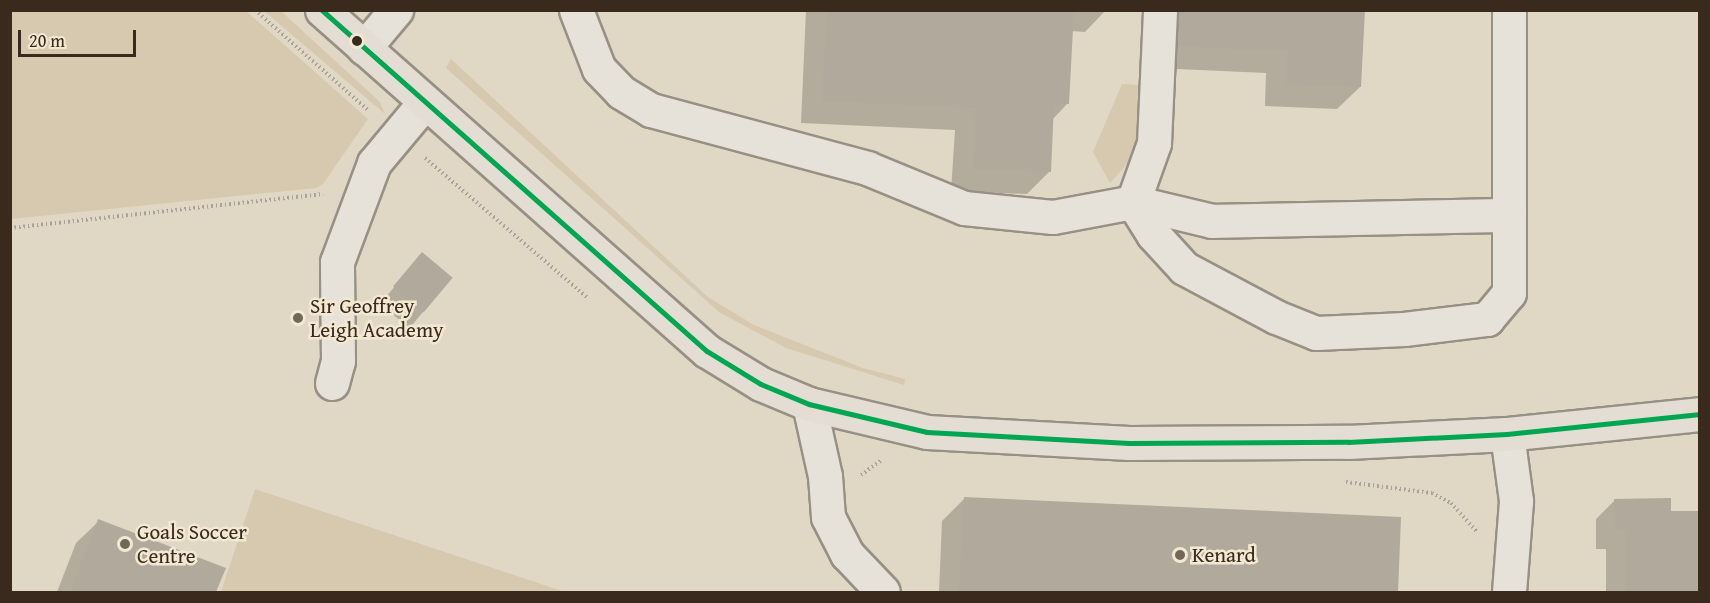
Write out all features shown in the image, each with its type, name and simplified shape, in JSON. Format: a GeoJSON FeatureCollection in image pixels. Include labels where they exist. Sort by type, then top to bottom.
{"type":"FeatureCollection","features":[{"type":"Feature","properties":{"kind":"main road"},"geometry":{"type":"LineString","coordinates":[[322,10],[424,103],[707,351],[761,384],[809,404],[927,432],[998,438],[1129,443],[1336,442],[1507,434],[1700,414]]}},
{"type":"Feature","properties":{"kind":"street"},"geometry":{"type":"LineString","coordinates":[[364,48],[396,10]]}},
{"type":"Feature","properties":{"kind":"street"},"geometry":{"type":"LineString","coordinates":[[576,10],[599,69],[621,92],[651,110],[867,168],[964,208],[1053,217],[1133,202],[1212,221],[1509,215]]}},
{"type":"Feature","properties":{"kind":"street"},"geometry":{"type":"LineString","coordinates":[[1133,202],[1154,143],[1160,10]]}},
{"type":"Feature","properties":{"kind":"street"},"geometry":{"type":"LineString","coordinates":[[1133,202],[1153,234],[1184,268],[1276,317],[1316,333],[1404,329],[1487,319],[1509,293],[1509,10]]}},
{"type":"Feature","properties":{"kind":"street"},"geometry":{"type":"LineString","coordinates":[[332,383],[338,361],[337,262],[374,163],[424,103]]}},
{"type":"Feature","properties":{"kind":"street"},"geometry":{"type":"LineString","coordinates":[[809,404],[825,476],[828,517],[848,554],[883,592]]}},
{"type":"Feature","properties":{"kind":"street"},"geometry":{"type":"LineString","coordinates":[[1507,434],[1516,501],[1509,592]]}},
{"type":"Feature","properties":{"kind":"path"},"geometry":{"type":"LineString","coordinates":[[255,10],[445,175]]}},
{"type":"Feature","properties":{"kind":"path"},"geometry":{"type":"LineString","coordinates":[[10,228],[310,197],[329,189]]}},
{"type":"Feature","properties":{"kind":"shaded area"},"geometry":{"type":"Polygon","coordinates":[[[10,11],[246,11],[368,119],[323,184],[316,188],[11,219],[10,11]]]}},
{"type":"Feature","properties":{"kind":"shaded area"},"geometry":{"type":"Polygon","coordinates":[[[264,11],[281,11],[380,102],[385,114],[264,11]]]}},
{"type":"Feature","properties":{"kind":"shaded area"},"geometry":{"type":"Polygon","coordinates":[[[451,59],[708,297],[754,325],[863,368],[905,379],[904,385],[786,348],[719,312],[446,68],[451,59]]]}},
{"type":"Feature","properties":{"kind":"shaded area"},"geometry":{"type":"Polygon","coordinates":[[[1122,84],[1140,85],[1138,135],[1134,156],[1110,183],[1093,152],[1122,84]]]}},
{"type":"Feature","properties":{"kind":"shaded area"},"geometry":{"type":"Polygon","coordinates":[[[255,489],[565,592],[221,592],[255,489]]]}},
{"type":"Feature","properties":{"kind":"building"},"geometry":{"type":"Polygon","coordinates":[[[827,10],[1074,10],[1069,104],[1054,103],[1051,172],[973,169],[976,108],[822,101],[827,10]]]}},
{"type":"Feature","properties":{"kind":"building"},"geometry":{"type":"Polygon","coordinates":[[[1179,10],[1365,10],[1361,87],[1286,84],[1288,51],[1177,46],[1179,10]]]}},
{"type":"Feature","properties":{"kind":"building"},"geometry":{"type":"Polygon","coordinates":[[[422,252],[453,278],[424,312],[393,286],[422,252]]]}},
{"type":"Feature","properties":{"kind":"building","name":"Kenard"},"geometry":{"type":"Polygon","coordinates":[[[964,497],[1401,517],[1398,592],[959,592],[964,497]]]}},
{"type":"Feature","properties":{"kind":"building"},"geometry":{"type":"Polygon","coordinates":[[[1671,498],[1671,511],[1700,511],[1700,592],[1625,592],[1625,530],[1614,530],[1614,499],[1671,498]]]}},
{"type":"Feature","properties":{"kind":"building","name":"Goals Soccer Centre"},"geometry":{"type":"Polygon","coordinates":[[[98,519],[226,568],[216,592],[70,592],[98,519]]]}},
{"type":"Feature","properties":{"kind":"transit line"},"geometry":{"type":"LineString","coordinates":[[322,10],[707,351],[761,384],[809,404],[927,432],[1129,443],[1348,442],[1507,434],[1700,414]]}},
{"type":"Feature","properties":{"kind":"place","name":"Sir Geoffrey Leigh Academy"},"geometry":{"type":"Point","coordinates":[298,318]}},
{"type":"Feature","properties":{"kind":"place","name":"Goals Soccer Centre"},"geometry":{"type":"Point","coordinates":[125,544]}},
{"type":"Feature","properties":{"kind":"place","name":"Kenard"},"geometry":{"type":"Point","coordinates":[1180,555]}}]}
